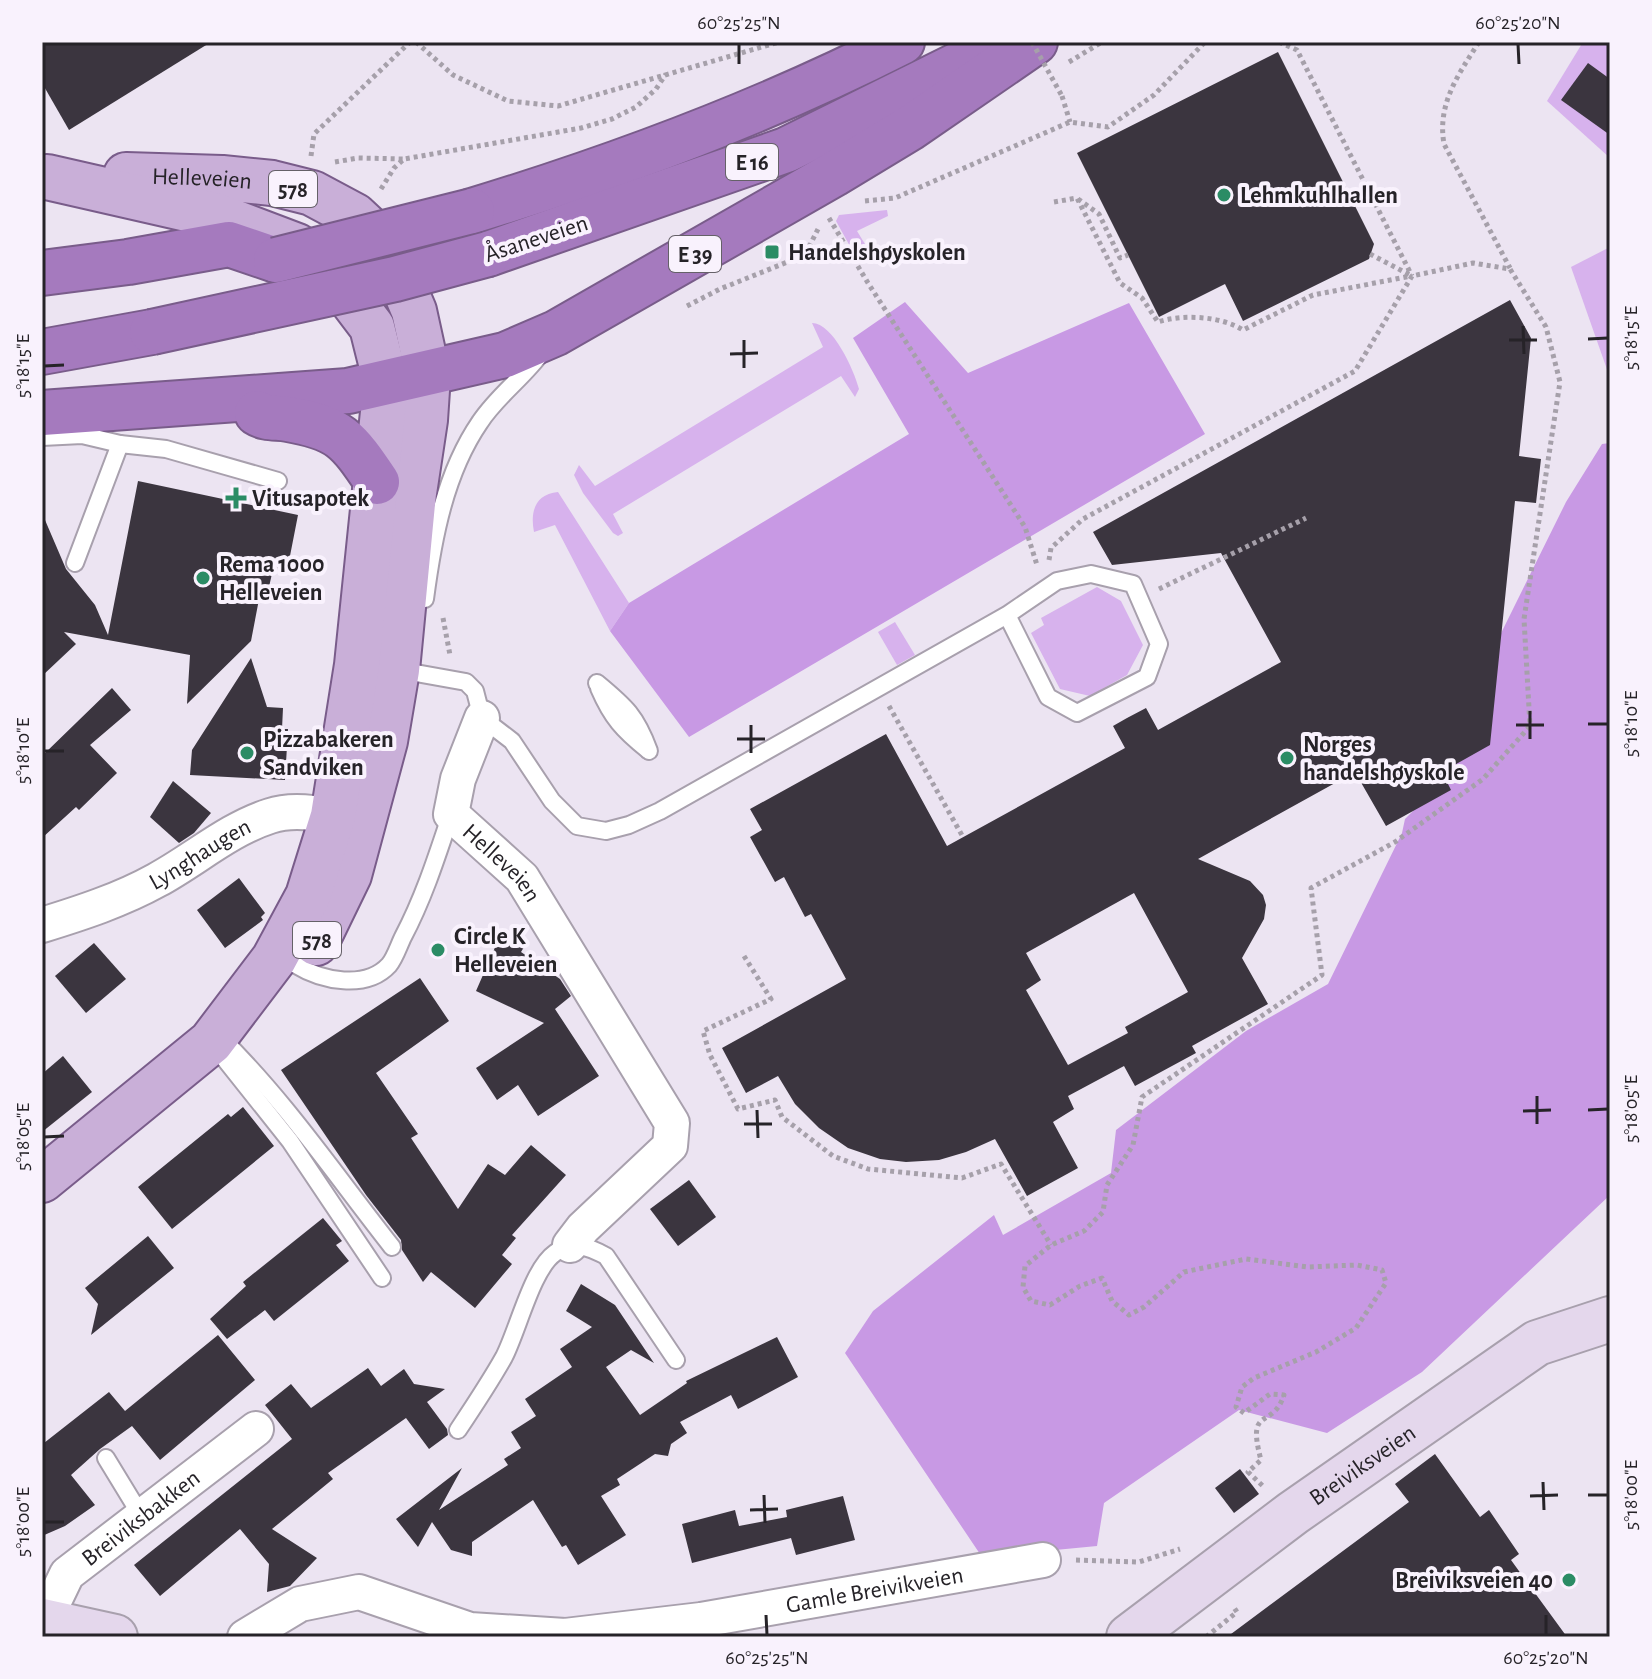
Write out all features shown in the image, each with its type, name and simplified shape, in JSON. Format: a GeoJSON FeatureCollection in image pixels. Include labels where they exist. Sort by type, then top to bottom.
{"type":"FeatureCollection","features":[{"type":"Feature","properties":{"kind":"highway","name":"Åsaneveien"},"geometry":{"type":"LineString","coordinates":[[129,275],[229,244],[276,260],[472,211],[663,148],[763,108],[902,42]]}},
{"type":"Feature","properties":{"kind":"highway","name":"Åsaneveien"},"geometry":{"type":"LineString","coordinates":[[42,352],[152,332],[395,279],[488,254],[786,150],[1003,42]]}},
{"type":"Feature","properties":{"kind":"highway","name":"E 39"},"geometry":{"type":"LineString","coordinates":[[42,413],[348,391],[505,355],[556,333],[765,215],[910,128],[1033,42]]}},
{"type":"Feature","properties":{"kind":"highway"},"geometry":{"type":"LineString","coordinates":[[42,273],[129,275]]}},
{"type":"Feature","properties":{"kind":"highway"},"geometry":{"type":"LineString","coordinates":[[42,304],[129,275]]}},
{"type":"Feature","properties":{"kind":"highway"},"geometry":{"type":"LineString","coordinates":[[239,400],[262,417],[331,429],[354,448],[377,482]]}},
{"type":"Feature","properties":{"kind":"main road","name":"Helleveien"},"geometry":{"type":"LineString","coordinates":[[45,177],[118,175],[272,183],[312,193],[355,216],[386,245],[414,311],[407,379],[377,482],[391,654]]}},
{"type":"Feature","properties":{"kind":"main road","name":"Helleveien"},"geometry":{"type":"LineString","coordinates":[[45,177],[218,216],[297,246],[325,265],[372,327],[407,379],[425,420],[391,654],[385,741],[348,820],[274,959],[219,1034]]}},
{"type":"Feature","properties":{"kind":"main road","name":"Helleveien"},"geometry":{"type":"LineString","coordinates":[[42,1180],[257,1004],[312,950],[349,875],[348,820]]}},
{"type":"Feature","properties":{"kind":"street","name":"Helleveien"},"geometry":{"type":"LineString","coordinates":[[482,718],[458,779],[451,814],[522,878],[672,1123],[670,1146],[583,1228],[570,1245]]}},
{"type":"Feature","properties":{"kind":"street","name":"Lynghaugen"},"geometry":{"type":"LineString","coordinates":[[42,925],[87,911],[156,881],[271,815],[309,812],[348,820]]}},
{"type":"Feature","properties":{"kind":"street","name":"Breiviksveien"},"geometry":{"type":"LineString","coordinates":[[1129,1637],[1293,1513],[1537,1343],[1610,1319]]}},
{"type":"Feature","properties":{"kind":"street","name":"Breiviksbakken"},"geometry":{"type":"LineString","coordinates":[[115,1637],[43,1622],[67,1574],[256,1429]]}},
{"type":"Feature","properties":{"kind":"street","name":"Gamle Breivikveien"},"geometry":{"type":"LineString","coordinates":[[245,1637],[300,1604],[359,1592],[470,1630],[565,1636],[701,1620],[1043,1560]]}},
{"type":"Feature","properties":{"kind":"lane"},"geometry":{"type":"LineString","coordinates":[[556,333],[531,367],[481,421],[453,475],[391,654],[466,682],[475,691],[482,718],[512,741],[552,801],[577,826],[606,831],[629,825],[681,800],[1007,615],[1057,581],[1091,574],[1133,584],[1159,644],[1147,677],[1077,713],[1048,697],[1007,615]]}},
{"type":"Feature","properties":{"kind":"lane"},"geometry":{"type":"LineString","coordinates":[[42,437],[82,435],[120,444],[166,449],[278,481]]}},
{"type":"Feature","properties":{"kind":"lane"},"geometry":{"type":"LineString","coordinates":[[75,563],[120,444]]}},
{"type":"Feature","properties":{"kind":"lane"},"geometry":{"type":"LineString","coordinates":[[296,965],[326,978],[365,980],[389,965],[423,899],[451,814]]}},
{"type":"Feature","properties":{"kind":"lane"},"geometry":{"type":"LineString","coordinates":[[219,1034],[288,1113],[392,1247]]}},
{"type":"Feature","properties":{"kind":"lane"},"geometry":{"type":"LineString","coordinates":[[219,1034],[382,1278]]}},
{"type":"Feature","properties":{"kind":"lane"},"geometry":{"type":"LineString","coordinates":[[458,1430],[505,1354],[543,1265],[555,1253],[570,1245],[591,1248],[606,1256],[676,1360]]}},
{"type":"Feature","properties":{"kind":"lane"},"geometry":{"type":"LineString","coordinates":[[106,1458],[142,1517]]}},
{"type":"Feature","properties":{"kind":"path"},"geometry":{"type":"LineString","coordinates":[[311,159],[314,134],[410,42]]}},
{"type":"Feature","properties":{"kind":"path"},"geometry":{"type":"LineString","coordinates":[[416,42],[453,75],[508,101],[558,106],[779,42]]}},
{"type":"Feature","properties":{"kind":"path"},"geometry":{"type":"LineString","coordinates":[[1033,42],[1062,96],[1070,122]]}},
{"type":"Feature","properties":{"kind":"path"},"geometry":{"type":"LineString","coordinates":[[859,198],[868,202],[895,198],[1070,122],[1108,127],[1154,95],[1205,42]]}},
{"type":"Feature","properties":{"kind":"path"},"geometry":{"type":"LineString","coordinates":[[1279,42],[1297,50],[1412,276]]}},
{"type":"Feature","properties":{"kind":"path"},"geometry":{"type":"LineString","coordinates":[[1248,1472],[1261,1460],[1255,1435],[1257,1424],[1281,1405],[1284,1395],[1270,1394],[1244,1413],[1236,1407],[1242,1387],[1254,1378],[1316,1352],[1356,1328],[1386,1283],[1382,1270],[1357,1265],[1308,1267],[1246,1259],[1184,1272],[1144,1307],[1129,1315],[1112,1301],[1102,1278],[1080,1286],[1050,1305],[1031,1301],[1023,1287],[1025,1266],[1051,1245],[1084,1231],[1103,1212],[1107,1185],[1133,1145],[1142,1097],[1322,975],[1311,888],[1395,842],[1483,779],[1530,726],[1524,619],[1560,382],[1546,327],[1510,269],[1444,144],[1441,129],[1444,107],[1453,83],[1479,42]]}},
{"type":"Feature","properties":{"kind":"path"},"geometry":{"type":"LineString","coordinates":[[328,163],[358,158],[404,159],[567,131],[612,119],[636,107],[656,89],[666,74]]}},
{"type":"Feature","properties":{"kind":"path"},"geometry":{"type":"LineString","coordinates":[[376,197],[394,168],[404,159]]}},
{"type":"Feature","properties":{"kind":"path"},"geometry":{"type":"LineString","coordinates":[[1077,198],[1120,283],[1142,298],[1158,322],[1170,319],[1228,320],[1243,330],[1313,295],[1473,263],[1510,269]]}},
{"type":"Feature","properties":{"kind":"path"},"geometry":{"type":"LineString","coordinates":[[1054,202],[1077,198],[1099,214],[1120,258],[1128,255]]}},
{"type":"Feature","properties":{"kind":"path"},"geometry":{"type":"LineString","coordinates":[[826,215],[1025,527],[1044,588]]}},
{"type":"Feature","properties":{"kind":"path"},"geometry":{"type":"LineString","coordinates":[[1370,254],[1412,276]]}},
{"type":"Feature","properties":{"kind":"path"},"geometry":{"type":"LineString","coordinates":[[1044,588],[1051,548],[1083,519],[1355,371],[1412,276]]}},
{"type":"Feature","properties":{"kind":"path"},"geometry":{"type":"LineString","coordinates":[[1140,598],[1306,518]]}},
{"type":"Feature","properties":{"kind":"path"},"geometry":{"type":"LineString","coordinates":[[442,610],[450,654],[446,677]]}},
{"type":"Feature","properties":{"kind":"path"},"geometry":{"type":"LineString","coordinates":[[879,688],[963,837]]}},
{"type":"Feature","properties":{"kind":"path"},"geometry":{"type":"LineString","coordinates":[[744,956],[771,999],[703,1031],[710,1055],[738,1109],[775,1100],[782,1117],[833,1156],[868,1169],[962,1178],[1001,1164],[1051,1245]]}},
{"type":"Feature","properties":{"kind":"path"},"geometry":{"type":"LineString","coordinates":[[1043,1560],[1139,1562],[1191,1547]]}},
{"type":"Feature","properties":{"kind":"shaded area"},"geometry":{"type":"Polygon","coordinates":[[[1583,42],[1610,42],[1610,158],[1547,101],[1583,42]]]}},
{"type":"Feature","properties":{"kind":"shaded area"},"geometry":{"type":"Polygon","coordinates":[[[887,210],[888,216],[857,231],[868,249],[856,257],[836,221],[839,215],[887,210]]]}},
{"type":"Feature","properties":{"kind":"shaded area"},"geometry":{"type":"Polygon","coordinates":[[[1610,247],[1610,378],[1571,267],[1610,247]]]}},
{"type":"Feature","properties":{"kind":"shaded area"},"geometry":{"type":"Polygon","coordinates":[[[905,302],[968,373],[1129,303],[1205,434],[689,737],[610,631],[629,603],[909,434],[853,338],[905,302]]]}},
{"type":"Feature","properties":{"kind":"shaded area"},"geometry":{"type":"Polygon","coordinates":[[[812,323],[828,331],[842,349],[859,389],[855,397],[841,376],[613,514],[623,533],[618,536],[613,533],[583,493],[574,475],[579,465],[595,486],[823,347],[812,323]]]}},
{"type":"Feature","properties":{"kind":"shaded area"},"geometry":{"type":"Polygon","coordinates":[[[1610,443],[1610,1195],[1422,1372],[1327,1433],[1239,1410],[1104,1503],[1097,1546],[982,1557],[845,1353],[873,1311],[994,1215],[1003,1235],[1111,1173],[1116,1130],[1246,1031],[1328,984],[1402,833],[1405,819],[1413,811],[1566,502],[1602,444],[1610,443]]]}},
{"type":"Feature","properties":{"kind":"shaded area"},"geometry":{"type":"Polygon","coordinates":[[[558,492],[629,603],[610,631],[555,525],[534,532],[534,511],[539,500],[558,492]]]}},
{"type":"Feature","properties":{"kind":"shaded area"},"geometry":{"type":"Polygon","coordinates":[[[1097,587],[1121,601],[1143,645],[1127,675],[1090,696],[1060,689],[1031,633],[1044,625],[1041,618],[1097,587]]]}},
{"type":"Feature","properties":{"kind":"shaded area"},"geometry":{"type":"Polygon","coordinates":[[[895,622],[915,655],[897,665],[878,632],[895,622]]]}},
{"type":"Feature","properties":{"kind":"building"},"geometry":{"type":"Polygon","coordinates":[[[42,42],[211,42],[69,130],[42,83],[42,42]]]}},
{"type":"Feature","properties":{"kind":"building","name":"Lehmkuhlhallen"},"geometry":{"type":"Polygon","coordinates":[[[1278,52],[1374,244],[1369,259],[1243,321],[1225,284],[1159,317],[1077,153],[1278,52]]]}},
{"type":"Feature","properties":{"kind":"building"},"geometry":{"type":"Polygon","coordinates":[[[1588,63],[1610,79],[1610,135],[1561,100],[1588,63]]]}},
{"type":"Feature","properties":{"kind":"building","name":"Norges handelshøyskole"},"geometry":{"type":"Polygon","coordinates":[[[1510,300],[1531,338],[1519,456],[1541,459],[1536,503],[1515,501],[1490,745],[1442,772],[1451,790],[1386,826],[1355,772],[1198,859],[1250,881],[1263,895],[1266,905],[1264,919],[1242,958],[1268,1004],[1192,1046],[1196,1053],[1135,1086],[1124,1066],[1068,1096],[1074,1109],[1053,1122],[1078,1168],[1027,1196],[995,1139],[939,1160],[906,1162],[880,1159],[848,1148],[819,1128],[795,1104],[778,1076],[746,1093],[722,1048],[846,979],[811,914],[805,917],[784,877],[775,882],[750,837],[762,830],[750,809],[886,734],[947,846],[1125,748],[1113,726],[1127,718],[1146,708],[1158,730],[1281,662],[1221,553],[1112,565],[1093,532],[1510,300]],[[1134,893],[1026,953],[1041,980],[1026,990],[1068,1065],[1128,1033],[1125,1027],[1188,992],[1134,893]]]}},
{"type":"Feature","properties":{"kind":"building"},"geometry":{"type":"Polygon","coordinates":[[[138,481],[298,515],[289,561],[280,560],[279,570],[273,569],[267,596],[260,594],[251,641],[187,704],[190,655],[64,632],[76,644],[42,676],[42,513],[66,569],[95,605],[108,635],[138,481]]]}},
{"type":"Feature","properties":{"kind":"building"},"geometry":{"type":"Polygon","coordinates":[[[251,658],[267,707],[283,708],[282,729],[288,729],[285,780],[190,775],[192,750],[251,658]]]}},
{"type":"Feature","properties":{"kind":"building"},"geometry":{"type":"Polygon","coordinates":[[[112,688],[131,710],[90,745],[117,773],[79,810],[76,807],[42,838],[42,756],[112,688]]]}},
{"type":"Feature","properties":{"kind":"building"},"geometry":{"type":"Polygon","coordinates":[[[173,781],[211,813],[194,833],[179,843],[150,817],[173,781]]]}},
{"type":"Feature","properties":{"kind":"building"},"geometry":{"type":"Polygon","coordinates":[[[239,878],[265,913],[261,917],[263,920],[225,948],[197,910],[239,878]]]}},
{"type":"Feature","properties":{"kind":"building"},"geometry":{"type":"Polygon","coordinates":[[[500,936],[524,947],[521,952],[560,979],[571,996],[555,1009],[599,1076],[538,1116],[518,1085],[497,1100],[476,1068],[544,1023],[476,991],[500,936]]]}},
{"type":"Feature","properties":{"kind":"building"},"geometry":{"type":"Polygon","coordinates":[[[94,943],[126,979],[86,1013],[55,976],[94,943]]]}},
{"type":"Feature","properties":{"kind":"building"},"geometry":{"type":"Polygon","coordinates":[[[420,978],[449,1021],[376,1073],[418,1134],[411,1138],[458,1209],[488,1164],[505,1175],[531,1145],[566,1175],[512,1235],[516,1238],[502,1255],[512,1264],[475,1308],[431,1272],[423,1282],[402,1250],[401,1240],[366,1195],[281,1070],[420,978]]]}},
{"type":"Feature","properties":{"kind":"building"},"geometry":{"type":"Polygon","coordinates":[[[63,1056],[92,1092],[42,1132],[42,1074],[63,1056]]]}},
{"type":"Feature","properties":{"kind":"building"},"geometry":{"type":"Polygon","coordinates":[[[243,1107],[274,1146],[172,1229],[138,1187],[228,1114],[231,1117],[243,1107]]]}},
{"type":"Feature","properties":{"kind":"building"},"geometry":{"type":"Polygon","coordinates":[[[689,1180],[716,1217],[678,1246],[650,1209],[689,1180]]]}},
{"type":"Feature","properties":{"kind":"building"},"geometry":{"type":"Polygon","coordinates":[[[323,1218],[342,1241],[336,1245],[349,1261],[274,1321],[265,1310],[227,1339],[210,1319],[246,1286],[243,1282],[323,1218]]]}},
{"type":"Feature","properties":{"kind":"building"},"geometry":{"type":"Polygon","coordinates":[[[148,1236],[174,1268],[91,1335],[98,1304],[85,1288],[148,1236]]]}},
{"type":"Feature","properties":{"kind":"building"},"geometry":{"type":"Polygon","coordinates":[[[581,1284],[615,1305],[654,1363],[631,1350],[606,1367],[640,1415],[686,1381],[777,1337],[798,1377],[738,1409],[731,1395],[680,1422],[687,1433],[671,1444],[668,1456],[655,1454],[617,1479],[620,1485],[601,1496],[626,1535],[578,1565],[566,1545],[562,1547],[533,1500],[472,1542],[472,1556],[451,1550],[432,1522],[418,1547],[396,1519],[462,1468],[439,1510],[508,1465],[504,1459],[521,1448],[511,1432],[536,1416],[525,1399],[572,1367],[560,1349],[592,1327],[566,1311],[581,1284]]]}},
{"type":"Feature","properties":{"kind":"building"},"geometry":{"type":"Polygon","coordinates":[[[218,1335],[255,1380],[160,1460],[132,1426],[100,1449],[71,1475],[95,1505],[65,1526],[42,1536],[42,1440],[44,1443],[109,1392],[125,1411],[218,1335]]]}},
{"type":"Feature","properties":{"kind":"building"},"geometry":{"type":"Polygon","coordinates":[[[368,1368],[381,1386],[404,1369],[414,1384],[445,1389],[427,1402],[448,1435],[429,1449],[406,1418],[328,1473],[333,1479],[272,1529],[317,1558],[290,1586],[267,1592],[269,1564],[240,1529],[160,1596],[134,1565],[292,1439],[265,1405],[291,1384],[311,1408],[368,1368]]]}},
{"type":"Feature","properties":{"kind":"building"},"geometry":{"type":"Polygon","coordinates":[[[1435,1454],[1480,1517],[1489,1510],[1519,1554],[1511,1560],[1567,1637],[1227,1637],[1409,1502],[1395,1484],[1435,1454]]]}},
{"type":"Feature","properties":{"kind":"building"},"geometry":{"type":"Polygon","coordinates":[[[1240,1469],[1259,1494],[1234,1513],[1215,1488],[1240,1469]]]}},
{"type":"Feature","properties":{"kind":"building"},"geometry":{"type":"Polygon","coordinates":[[[843,1496],[855,1540],[796,1555],[791,1538],[692,1563],[682,1524],[735,1510],[739,1526],[787,1517],[786,1510],[843,1496]]]}},
{"type":"Feature","properties":{"kind":"place","name":"Lehmkuhlhallen"},"geometry":{"type":"Point","coordinates":[1224,195]}},
{"type":"Feature","properties":{"kind":"place","name":"Handelshøyskolen"},"geometry":{"type":"Point","coordinates":[772,252]}},
{"type":"Feature","properties":{"kind":"place","name":"Vitusapotek"},"geometry":{"type":"Point","coordinates":[236,498]}},
{"type":"Feature","properties":{"kind":"place","name":"Rema 1000 Helleveien"},"geometry":{"type":"Point","coordinates":[203,578]}},
{"type":"Feature","properties":{"kind":"place","name":"Pizzabakeren Sandviken"},"geometry":{"type":"Point","coordinates":[247,753]}},
{"type":"Feature","properties":{"kind":"place","name":"Norges handelshøyskole"},"geometry":{"type":"Point","coordinates":[1287,758]}},
{"type":"Feature","properties":{"kind":"place","name":"Circle K Helleveien"},"geometry":{"type":"Point","coordinates":[438,950]}},
{"type":"Feature","properties":{"kind":"place","name":"Breiviksveien 40"},"geometry":{"type":"Point","coordinates":[1569,1580]}}]}
